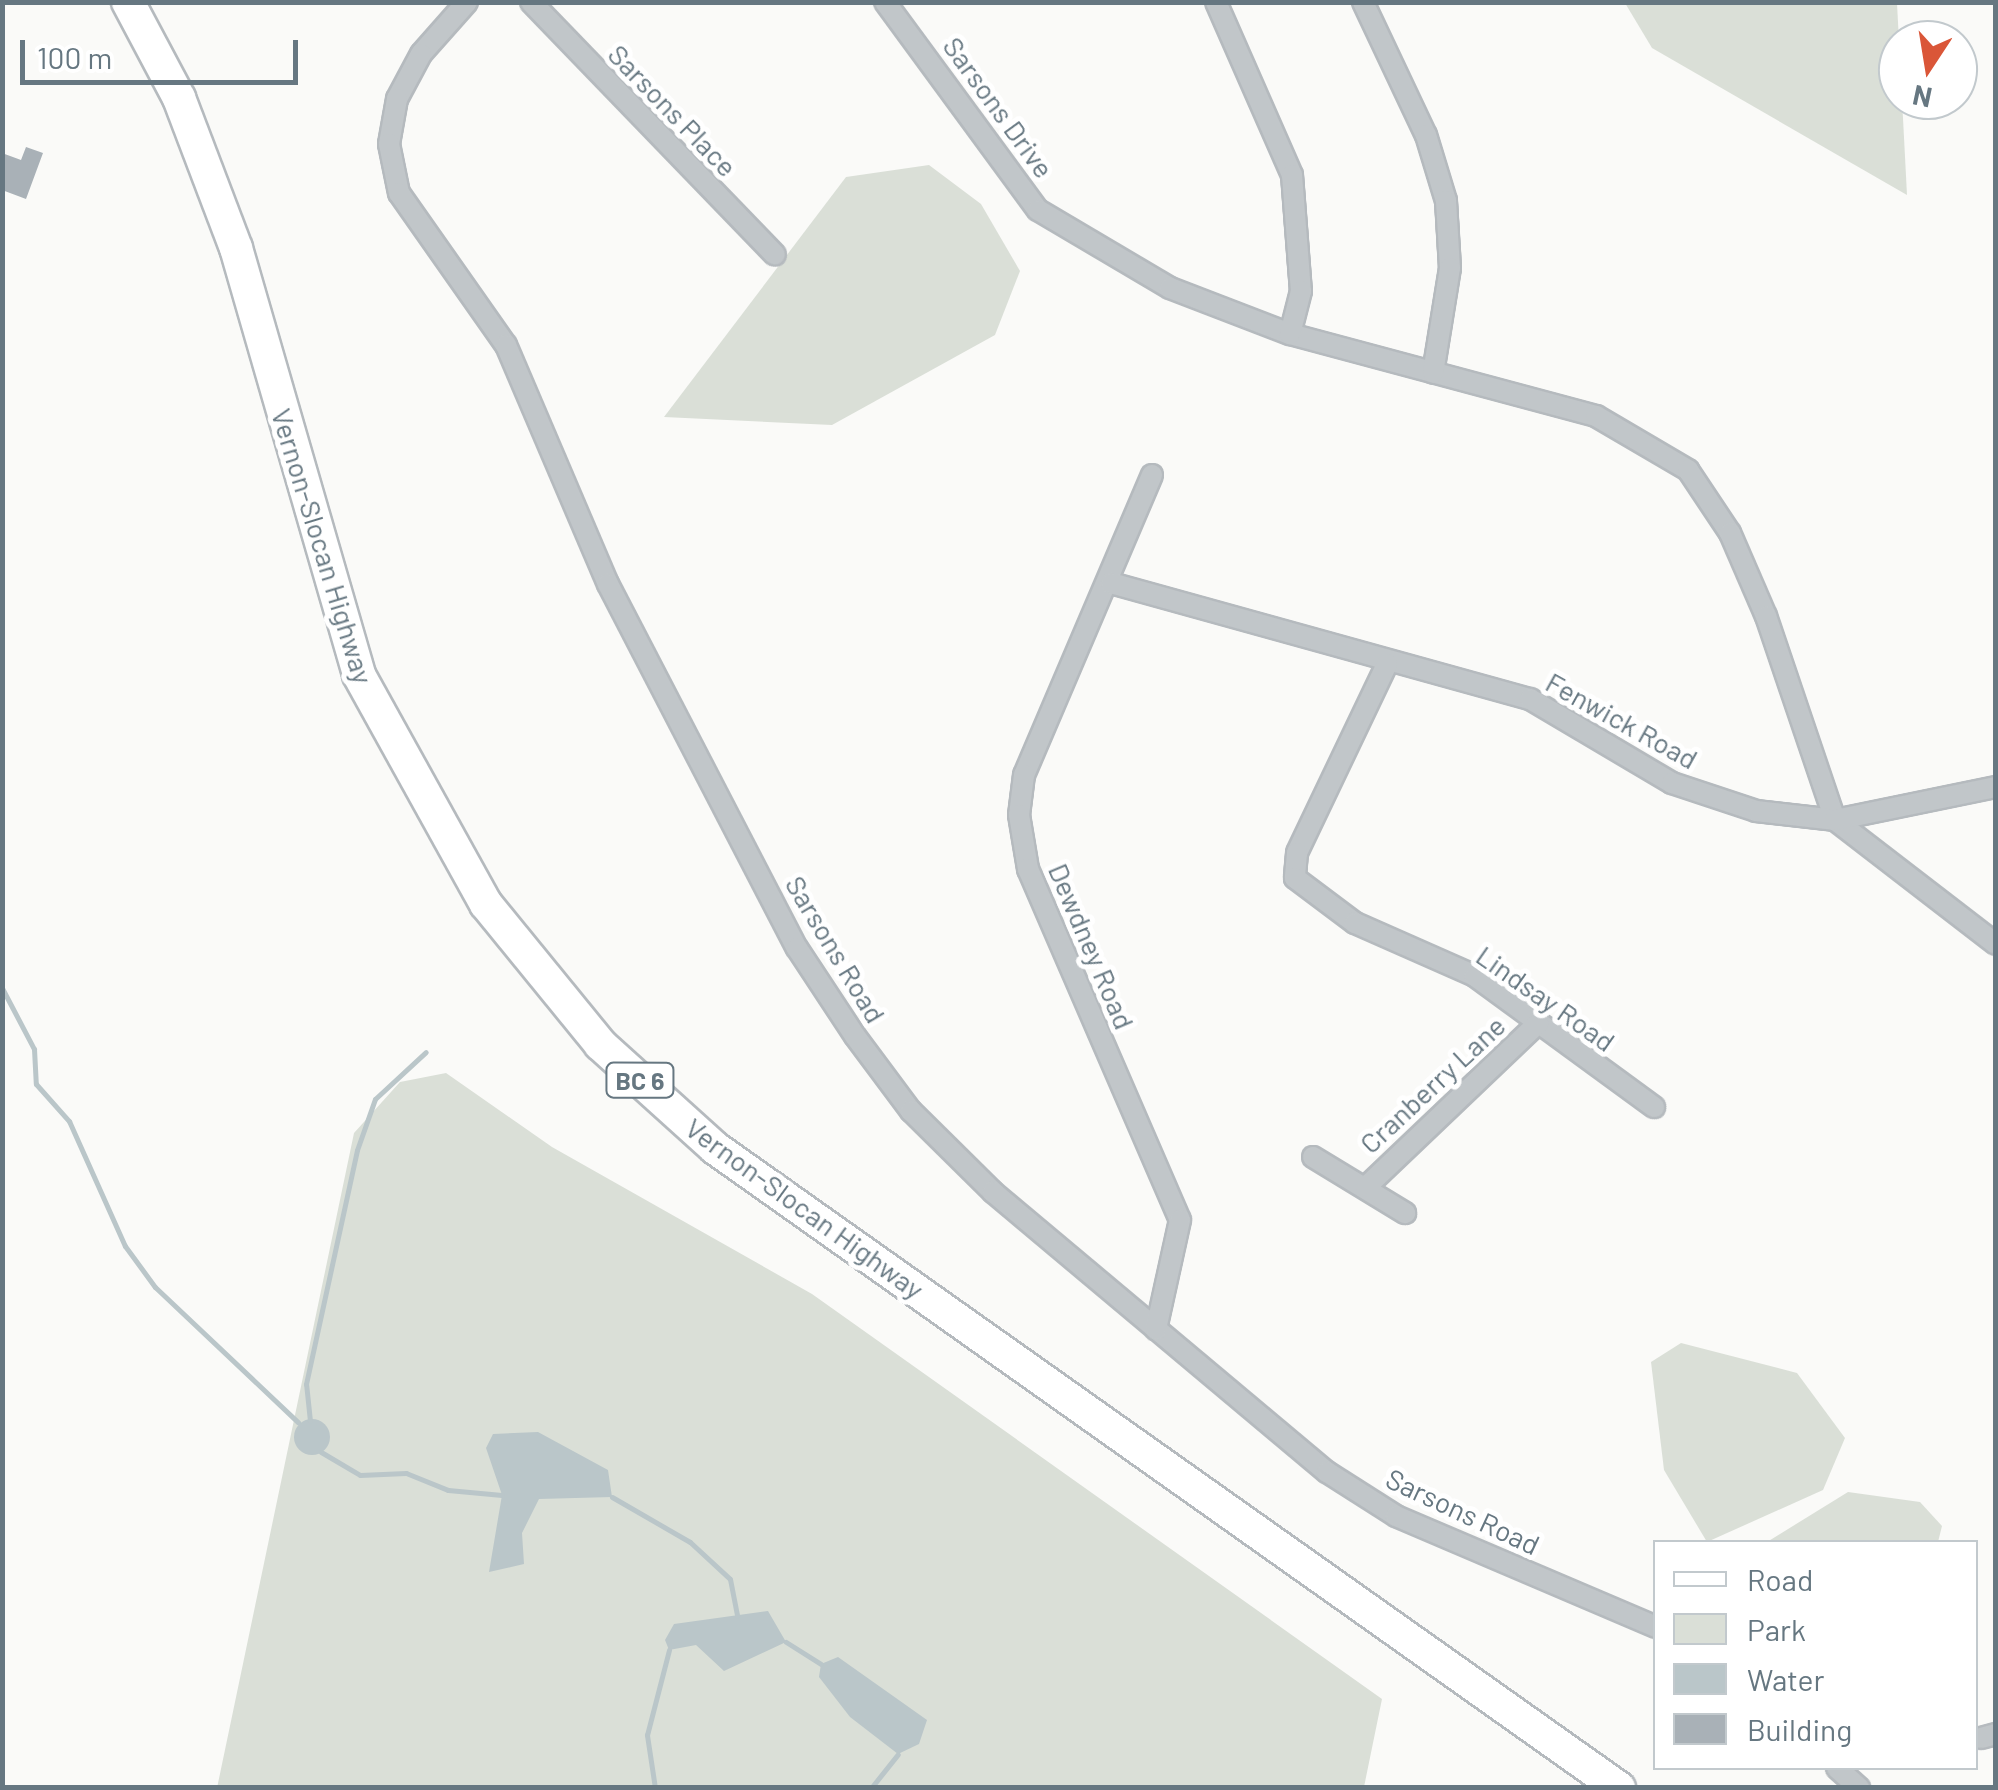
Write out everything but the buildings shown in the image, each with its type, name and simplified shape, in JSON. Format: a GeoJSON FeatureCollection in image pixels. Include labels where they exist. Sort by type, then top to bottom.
{"type":"FeatureCollection","features":[{"type":"Feature","properties":{"kind":"main road","name":"Vernon-Slocan Highway"},"geometry":{"type":"LineString","coordinates":[[128,2],[179,98],[236,248],[358,676],[486,904],[600,1044],[715,1148],[1620,1788]]}},
{"type":"Feature","properties":{"kind":"street","name":"Sarsons Road"},"geometry":{"type":"LineString","coordinates":[[467,2],[421,54],[397,99],[390,144],[400,192],[506,345],[608,584],[797,948],[855,1036],[924,1125],[1327,1472],[1396,1516],[1653,1625]]}},
{"type":"Feature","properties":{"kind":"street","name":"Sarsons Place"},"geometry":{"type":"LineString","coordinates":[[531,2],[775,256]]}},
{"type":"Feature","properties":{"kind":"street","name":"Sarsons Drive"},"geometry":{"type":"LineString","coordinates":[[885,2],[1038,210],[1080,230],[1170,288],[1290,334],[1596,416],[1654,445],[1688,470],[1730,533],[1766,616],[1836,820]]}},
{"type":"Feature","properties":{"kind":"street"},"geometry":{"type":"LineString","coordinates":[[1216,2],[1292,175],[1302,291],[1290,334]]}},
{"type":"Feature","properties":{"kind":"street"},"geometry":{"type":"LineString","coordinates":[[1363,2],[1426,134],[1446,201],[1450,268],[1433,373]]}},
{"type":"Feature","properties":{"kind":"street","name":"Dewdney Road"},"geometry":{"type":"LineString","coordinates":[[1152,475],[1111,583],[1024,775],[1018,815],[1028,869],[1180,1220],[1156,1328]]}},
{"type":"Feature","properties":{"kind":"street","name":"Fenwick Road"},"geometry":{"type":"LineString","coordinates":[[1111,583],[1387,664],[1530,699],[1672,784],[1756,811],[1836,820],[1996,787]]}},
{"type":"Feature","properties":{"kind":"street","name":"Lindsay Road"},"geometry":{"type":"LineString","coordinates":[[1387,664],[1297,852],[1294,878],[1355,922],[1474,976],[1654,1108]]}},
{"type":"Feature","properties":{"kind":"street"},"geometry":{"type":"LineString","coordinates":[[1836,820],[1996,944]]}},
{"type":"Feature","properties":{"kind":"street","name":"Cranberry Lane"},"geometry":{"type":"LineString","coordinates":[[1366,1186],[1538,1023]]}},
{"type":"Feature","properties":{"kind":"street","name":"Cranberry Lane"},"geometry":{"type":"LineString","coordinates":[[1313,1157],[1405,1212]]}},
{"type":"Feature","properties":{"kind":"street"},"geometry":{"type":"LineString","coordinates":[[1839,1770],[1859,1788]]}},
{"type":"Feature","properties":{"kind":"green space"},"geometry":{"type":"Polygon","coordinates":[[[1625,3],[1897,3],[1898,20],[1878,20],[1878,120],[1903,120],[1907,195],[1652,48],[1625,3]]]}},
{"type":"Feature","properties":{"kind":"green space"},"geometry":{"type":"Polygon","coordinates":[[[929,165],[981,204],[1020,271],[995,335],[832,425],[664,417],[846,177],[929,165]]]}},
{"type":"Feature","properties":{"kind":"green space"},"geometry":{"type":"Polygon","coordinates":[[[446,1073],[552,1147],[812,1294],[1382,1699],[1364,1787],[217,1788],[354,1133],[400,1082],[446,1073]]]}},
{"type":"Feature","properties":{"kind":"green space"},"geometry":{"type":"Polygon","coordinates":[[[1681,1343],[1797,1373],[1845,1438],[1823,1490],[1706,1540],[1664,1470],[1651,1362],[1681,1343]]]}},
{"type":"Feature","properties":{"kind":"green space"},"geometry":{"type":"Polygon","coordinates":[[[1848,1492],[1920,1502],[1942,1526],[1938,1540],[1770,1540],[1848,1492]]]}},
{"type":"Feature","properties":{"kind":"water"},"geometry":{"type":"Polygon","coordinates":[[[312,1419],[325,1424],[330,1437],[325,1450],[312,1455],[299,1450],[294,1437],[299,1424],[312,1419]]]}},
{"type":"Feature","properties":{"kind":"water"},"geometry":{"type":"Polygon","coordinates":[[[538,1432],[608,1470],[612,1497],[539,1499],[522,1533],[524,1564],[489,1572],[502,1495],[486,1448],[493,1434],[538,1432]]]}},
{"type":"Feature","properties":{"kind":"water"},"geometry":{"type":"Polygon","coordinates":[[[768,1611],[786,1642],[724,1671],[696,1645],[669,1650],[665,1640],[674,1624],[768,1611]]]}},
{"type":"Feature","properties":{"kind":"water"},"geometry":{"type":"Polygon","coordinates":[[[838,1657],[927,1720],[919,1744],[898,1754],[850,1717],[819,1677],[821,1664],[838,1657]]]}},
{"type":"Feature","properties":{"kind":"waterway"},"geometry":{"type":"LineString","coordinates":[[2,988],[34,1049],[36,1084],[69,1121],[125,1246],[155,1287],[298,1422]]}},
{"type":"Feature","properties":{"kind":"waterway"},"geometry":{"type":"LineString","coordinates":[[310,1421],[306,1384],[357,1150],[375,1099],[426,1052]]}},
{"type":"Feature","properties":{"kind":"waterway"},"geometry":{"type":"LineString","coordinates":[[321,1452],[360,1475],[406,1473],[448,1490],[502,1495]]}},
{"type":"Feature","properties":{"kind":"waterway"},"geometry":{"type":"LineString","coordinates":[[612,1497],[690,1542],[730,1579],[737,1615]]}},
{"type":"Feature","properties":{"kind":"waterway"},"geometry":{"type":"LineString","coordinates":[[786,1642],[821,1664]]}},
{"type":"Feature","properties":{"kind":"waterway"},"geometry":{"type":"LineString","coordinates":[[655,1788],[647,1735],[669,1650]]}},
{"type":"Feature","properties":{"kind":"waterway"},"geometry":{"type":"LineString","coordinates":[[871,1788],[898,1754]]}}]}
